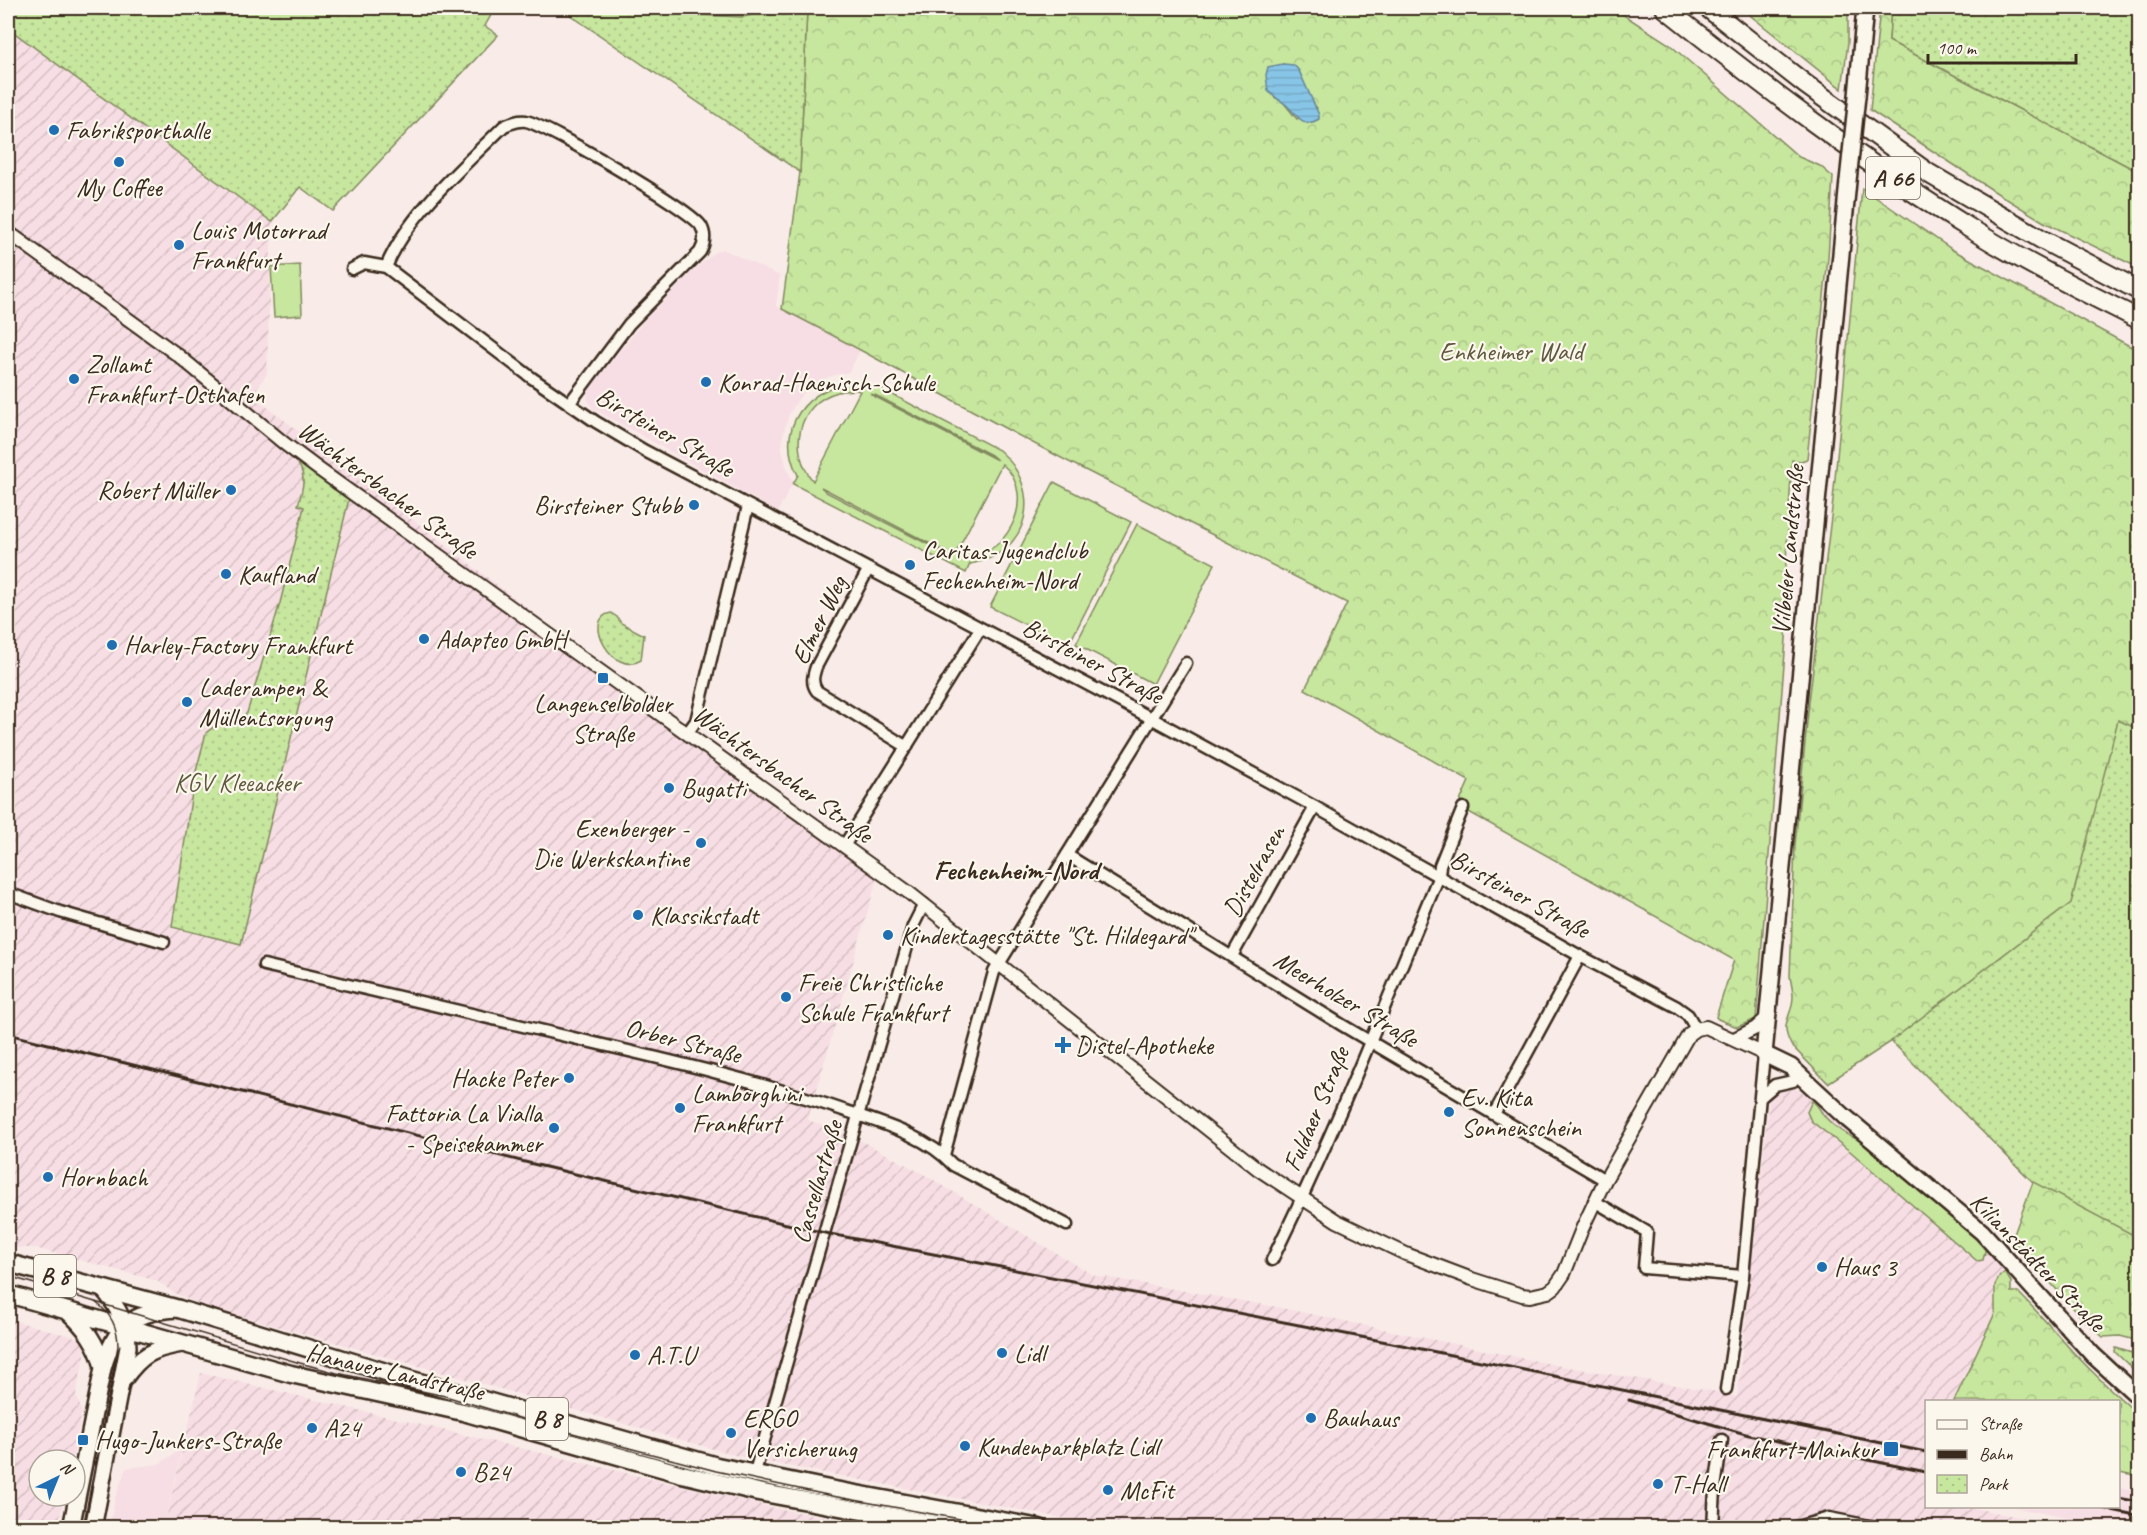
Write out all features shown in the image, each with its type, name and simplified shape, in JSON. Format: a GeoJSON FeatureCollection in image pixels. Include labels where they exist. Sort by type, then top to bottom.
{"type":"FeatureCollection","features":[{"type":"Feature","properties":{"kind":"highway","name":"A 66"},"geometry":{"type":"LineString","coordinates":[[1665,8],[1792,105],[1914,193],[1972,230],[2139,320]]}},
{"type":"Feature","properties":{"kind":"highway","name":"A 66"},"geometry":{"type":"LineString","coordinates":[[1708,8],[1805,84],[1928,173],[2043,240],[2139,291]]}},
{"type":"Feature","properties":{"kind":"main road","name":"Vilbeler Landstraße"},"geometry":{"type":"LineString","coordinates":[[1764,1054],[1865,8]]}},
{"type":"Feature","properties":{"kind":"main road"},"geometry":{"type":"LineString","coordinates":[[1768,1017],[1776,1045],[1792,1074]]}},
{"type":"Feature","properties":{"kind":"main road"},"geometry":{"type":"LineString","coordinates":[[1764,1054],[1792,1074]]}},
{"type":"Feature","properties":{"kind":"main road","name":"Kilianstädter Straße"},"geometry":{"type":"LineString","coordinates":[[1792,1074],[1982,1232],[2093,1355],[2139,1398]]}},
{"type":"Feature","properties":{"kind":"main road","name":"Hanauer Landstraße"},"geometry":{"type":"LineString","coordinates":[[8,1263],[179,1309],[548,1419],[717,1466],[1040,1527]]}},
{"type":"Feature","properties":{"kind":"main road"},"geometry":{"type":"LineString","coordinates":[[93,1527],[128,1347],[120,1312],[102,1288]]}},
{"type":"Feature","properties":{"kind":"main road","name":"Hanauer Landstraße"},"geometry":{"type":"LineString","coordinates":[[8,1294],[322,1383],[463,1412],[682,1474],[772,1494],[954,1527]]}},
{"type":"Feature","properties":{"kind":"main road"},"geometry":{"type":"LineString","coordinates":[[71,1527],[103,1368],[111,1342],[125,1327],[142,1315],[179,1309]]}},
{"type":"Feature","properties":{"kind":"main road"},"geometry":{"type":"LineString","coordinates":[[67,1311],[93,1339],[103,1368]]}},
{"type":"Feature","properties":{"kind":"main road"},"geometry":{"type":"LineString","coordinates":[[122,1382],[142,1357],[156,1350],[182,1344]]}},
{"type":"Feature","properties":{"kind":"street"},"geometry":{"type":"LineString","coordinates":[[352,269],[364,263],[386,267],[395,248],[437,195],[504,126],[513,122],[529,122],[614,167],[690,215],[702,228],[705,243],[700,252],[629,324],[570,404]]}},
{"type":"Feature","properties":{"kind":"street","name":"Wächtersbacher Straße"},"geometry":{"type":"LineString","coordinates":[[8,232],[206,376],[254,419],[309,462],[688,732],[924,904],[1258,1169],[1337,1221],[1378,1241],[1472,1279],[1530,1296],[1548,1292],[1555,1287],[1564,1274],[1594,1200]]}},
{"type":"Feature","properties":{"kind":"street","name":"Birsteiner Straße"},"geometry":{"type":"LineString","coordinates":[[386,267],[532,378],[645,451],[1315,807],[1580,956],[1683,1011],[1693,1020],[1696,1029]]}},
{"type":"Feature","properties":{"kind":"street"},"geometry":{"type":"LineString","coordinates":[[688,732],[696,721],[748,506]]}},
{"type":"Feature","properties":{"kind":"street","name":"Elmer Weg"},"geometry":{"type":"LineString","coordinates":[[868,570],[816,667],[813,684],[817,691],[907,747]]}},
{"type":"Feature","properties":{"kind":"street"},"geometry":{"type":"LineString","coordinates":[[844,846],[980,628]]}},
{"type":"Feature","properties":{"kind":"street"},"geometry":{"type":"LineString","coordinates":[[944,1155],[994,972],[1186,663]]}},
{"type":"Feature","properties":{"kind":"street","name":"Distelrasen"},"geometry":{"type":"LineString","coordinates":[[1232,956],[1315,807]]}},
{"type":"Feature","properties":{"kind":"street","name":"Fuldaer Straße"},"geometry":{"type":"LineString","coordinates":[[1272,1260],[1302,1199],[1370,1040],[1439,876],[1440,865],[1463,808]]}},
{"type":"Feature","properties":{"kind":"street","name":"Meerholzer Straße"},"geometry":{"type":"LineString","coordinates":[[1067,855],[1342,1025],[1605,1180]]}},
{"type":"Feature","properties":{"kind":"street"},"geometry":{"type":"LineString","coordinates":[[8,893],[60,912],[164,942]]}},
{"type":"Feature","properties":{"kind":"street","name":"Cassellastraße"},"geometry":{"type":"LineString","coordinates":[[755,1474],[913,926],[924,904]]}},
{"type":"Feature","properties":{"kind":"street"},"geometry":{"type":"LineString","coordinates":[[1494,1114],[1580,956]]}},
{"type":"Feature","properties":{"kind":"street","name":"Orber Straße"},"geometry":{"type":"LineString","coordinates":[[264,965],[719,1072],[808,1098],[859,1115],[910,1136],[944,1155],[953,1165],[1067,1225]]}},
{"type":"Feature","properties":{"kind":"street"},"geometry":{"type":"LineString","coordinates":[[1734,1040],[1752,1031],[1768,1017]]}},
{"type":"Feature","properties":{"kind":"street"},"geometry":{"type":"LineString","coordinates":[[1743,1276],[1644,1268],[1647,1232],[1594,1200],[1685,1038],[1696,1029],[1706,1027],[1764,1054]]}},
{"type":"Feature","properties":{"kind":"street","name":"Vilbeler Landstraße"},"geometry":{"type":"LineString","coordinates":[[1726,1389],[1743,1276],[1764,1054]]}},
{"type":"Feature","properties":{"kind":"street"},"geometry":{"type":"LineString","coordinates":[[1761,1097],[1792,1074]]}},
{"type":"Feature","properties":{"kind":"street"},"geometry":{"type":"LineString","coordinates":[[1713,1527],[1714,1488],[1722,1440]]}},
{"type":"Feature","properties":{"kind":"street"},"geometry":{"type":"LineString","coordinates":[[755,1474],[761,1486],[772,1494]]}},
{"type":"Feature","properties":{"kind":"street"},"geometry":{"type":"LineString","coordinates":[[1793,1527],[1829,1518],[1880,1527]]}},
{"type":"Feature","properties":{"kind":"shaded area"},"geometry":{"type":"Polygon","coordinates":[[[8,28],[272,222],[267,374],[252,395],[877,879],[808,1120],[858,1139],[927,1176],[1093,1275],[1277,1307],[1556,1365],[1737,1397],[1769,1101],[1777,1089],[1789,1086],[1799,1089],[1986,1247],[2005,1268],[1994,1313],[1959,1400],[1925,1400],[1925,1487],[1922,1496],[1925,1498],[1925,1508],[1973,1508],[2071,1527],[1110,1527],[745,1458],[202,1305],[174,1293],[157,1281],[35,1248],[8,1248],[8,28]],[[298,463],[304,477],[298,505],[304,506],[280,603],[247,713],[237,720],[217,724],[206,733],[194,779],[173,926],[241,944],[349,500],[298,463]]]}},
{"type":"Feature","properties":{"kind":"shaded area","name":"Konrad-Haenisch-Schule"},"geometry":{"type":"Polygon","coordinates":[[[723,249],[780,276],[776,306],[861,349],[849,372],[831,376],[815,384],[800,397],[789,414],[782,449],[793,482],[778,512],[592,408],[587,398],[588,391],[644,321],[694,270],[715,252],[723,249]]]}},
{"type":"Feature","properties":{"kind":"shaded area"},"geometry":{"type":"Polygon","coordinates":[[[8,1319],[78,1338],[84,1344],[85,1356],[76,1394],[82,1412],[74,1448],[27,1448],[27,1508],[62,1508],[58,1527],[8,1527],[8,1319]]]}},
{"type":"Feature","properties":{"kind":"shaded area"},"geometry":{"type":"Polygon","coordinates":[[[201,1373],[775,1508],[880,1527],[164,1527],[201,1373]]]}},
{"type":"Feature","properties":{"kind":"shaded area"},"geometry":{"type":"Polygon","coordinates":[[[182,1449],[164,1527],[109,1528],[115,1498],[126,1468],[158,1464],[182,1449]]]}},
{"type":"Feature","properties":{"kind":"shaded area"},"geometry":{"type":"Polygon","coordinates":[[[2120,1487],[2139,1491],[2139,1527],[2111,1527],[2017,1508],[2120,1508],[2120,1487]]]}},
{"type":"Feature","properties":{"kind":"green space"},"geometry":{"type":"Polygon","coordinates":[[[8,8],[495,8],[485,26],[498,35],[333,211],[300,187],[272,222],[8,28],[8,8]]]}},
{"type":"Feature","properties":{"kind":"green space"},"geometry":{"type":"Polygon","coordinates":[[[560,8],[670,8],[677,14],[743,17],[781,8],[807,8],[800,172],[560,8]]]}},
{"type":"Feature","properties":{"kind":"green space"},"geometry":{"type":"Polygon","coordinates":[[[670,8],[781,8],[743,17],[677,14],[670,8]]]}},
{"type":"Feature","properties":{"kind":"green space","name":"Enkheimer Wald"},"geometry":{"type":"Polygon","coordinates":[[[807,8],[1613,8],[1669,44],[1799,157],[1820,166],[1833,177],[1828,258],[1807,459],[1792,460],[1785,579],[1790,589],[1756,1019],[1737,1027],[1716,1017],[1734,960],[1458,806],[1469,781],[1305,689],[1347,603],[1042,448],[782,309],[800,172],[807,8]],[[1283,64],[1274,97],[1283,102],[1297,119],[1317,108],[1311,101],[1299,71],[1283,64]]]}},
{"type":"Feature","properties":{"kind":"green space"},"geometry":{"type":"Polygon","coordinates":[[[1741,8],[1848,8],[1848,42],[1842,89],[1741,8]]]}},
{"type":"Feature","properties":{"kind":"green space"},"geometry":{"type":"Polygon","coordinates":[[[1880,8],[1891,8],[1889,41],[2139,172],[2139,268],[2044,222],[1870,110],[1880,8]]]}},
{"type":"Feature","properties":{"kind":"green space"},"geometry":{"type":"Polygon","coordinates":[[[1891,8],[2123,8],[2139,17],[2139,172],[1889,41],[1891,8]]]}},
{"type":"Feature","properties":{"kind":"green space"},"geometry":{"type":"Polygon","coordinates":[[[1862,188],[1953,250],[2139,351],[2139,1341],[2120,1336],[2103,1337],[2083,1319],[2014,1242],[2013,1237],[2033,1182],[1892,1041],[1828,1083],[1791,1045],[1786,1030],[1793,997],[1790,976],[1795,845],[1833,500],[1862,188]]]}},
{"type":"Feature","properties":{"kind":"green space"},"geometry":{"type":"Polygon","coordinates":[[[300,265],[302,315],[274,317],[271,267],[300,265]]]}},
{"type":"Feature","properties":{"kind":"green space"},"geometry":{"type":"Polygon","coordinates":[[[855,382],[880,388],[999,450],[1013,466],[1022,483],[1026,501],[1024,518],[1018,534],[1007,547],[991,558],[970,564],[966,573],[793,484],[798,475],[791,458],[792,426],[809,401],[838,385],[855,382]],[[840,391],[813,406],[805,417],[801,429],[799,442],[801,456],[805,469],[813,481],[860,391],[840,391]],[[870,394],[997,460],[991,455],[870,394]],[[1002,464],[955,555],[973,556],[988,550],[1002,540],[1012,526],[1017,510],[1018,493],[1013,478],[1002,464]],[[821,487],[826,492],[943,552],[948,553],[821,487]]]}},
{"type":"Feature","properties":{"kind":"green space","name":"KGV Kleeacker"},"geometry":{"type":"Polygon","coordinates":[[[294,459],[349,499],[241,944],[172,927],[194,779],[206,733],[217,724],[240,719],[247,713],[280,603],[304,507],[298,505],[303,487],[303,475],[294,459]]]}},
{"type":"Feature","properties":{"kind":"green space"},"geometry":{"type":"Polygon","coordinates":[[[1054,482],[1131,522],[1068,646],[990,607],[1054,482]]]}},
{"type":"Feature","properties":{"kind":"green space"},"geometry":{"type":"Polygon","coordinates":[[[1137,524],[1215,564],[1153,684],[1076,644],[1137,524]]]}},
{"type":"Feature","properties":{"kind":"green space"},"geometry":{"type":"Polygon","coordinates":[[[611,613],[621,623],[644,635],[641,660],[630,663],[620,661],[604,645],[599,625],[603,617],[611,613]]]}},
{"type":"Feature","properties":{"kind":"green space"},"geometry":{"type":"Polygon","coordinates":[[[2118,720],[2140,730],[2139,1238],[2033,1182],[1891,1041],[2071,903],[2118,720]]]}},
{"type":"Feature","properties":{"kind":"green space"},"geometry":{"type":"Polygon","coordinates":[[[1812,1101],[1832,1124],[1860,1140],[1986,1247],[1983,1260],[1977,1261],[1851,1152],[1811,1121],[1807,1112],[1812,1101]]]}},
{"type":"Feature","properties":{"kind":"green space"},"geometry":{"type":"Polygon","coordinates":[[[2005,1272],[2011,1282],[2011,1292],[2018,1292],[2080,1359],[2139,1415],[2139,1476],[2120,1472],[2120,1400],[1954,1400],[1995,1313],[1995,1285],[2005,1272]]]}},
{"type":"Feature","properties":{"kind":"green space"},"geometry":{"type":"Polygon","coordinates":[[[2139,1344],[2139,1375],[2115,1352],[2116,1348],[2135,1354],[2139,1344]]]}},
{"type":"Feature","properties":{"kind":"water"},"geometry":{"type":"Polygon","coordinates":[[[1283,64],[1294,65],[1299,71],[1319,119],[1313,122],[1303,121],[1268,91],[1266,75],[1268,67],[1283,64]]]}},
{"type":"Feature","properties":{"kind":"tram line"},"geometry":{"type":"LineString","coordinates":[[8,1276],[300,1363],[445,1396],[546,1426],[716,1471],[832,1496],[1010,1528]]}},
{"type":"Feature","properties":{"kind":"tram line"},"geometry":{"type":"LineString","coordinates":[[83,1528],[118,1346],[113,1321],[95,1302]]}},
{"type":"Feature","properties":{"kind":"railway"},"geometry":{"type":"LineString","coordinates":[[8,1034],[533,1164],[825,1233],[1392,1343],[1925,1452]]}},
{"type":"Feature","properties":{"kind":"railway"},"geometry":{"type":"LineString","coordinates":[[1629,1400],[1749,1435],[1925,1472]]}},
{"type":"Feature","properties":{"kind":"railway"},"geometry":{"type":"LineString","coordinates":[[2120,1498],[2140,1502]]}},
{"type":"Feature","properties":{"kind":"railway"},"geometry":{"type":"LineString","coordinates":[[2102,1508],[2140,1516]]}},
{"type":"Feature","properties":{"kind":"place","name":"Fabriksporthalle"},"geometry":{"type":"Point","coordinates":[54,130]}},
{"type":"Feature","properties":{"kind":"place","name":"My Coffee"},"geometry":{"type":"Point","coordinates":[119,162]}},
{"type":"Feature","properties":{"kind":"place","name":"Louis Motorrad Frankfurt"},"geometry":{"type":"Point","coordinates":[179,245]}},
{"type":"Feature","properties":{"kind":"place","name":"Zollamt Frankfurt-Osthafen"},"geometry":{"type":"Point","coordinates":[74,379]}},
{"type":"Feature","properties":{"kind":"place","name":"Konrad-Haenisch-Schule"},"geometry":{"type":"Point","coordinates":[706,382]}},
{"type":"Feature","properties":{"kind":"place","name":"Robert Müller"},"geometry":{"type":"Point","coordinates":[231,490]}},
{"type":"Feature","properties":{"kind":"place","name":"Birsteiner Stubb"},"geometry":{"type":"Point","coordinates":[694,505]}},
{"type":"Feature","properties":{"kind":"place","name":"Caritas-Jugendclub Fechenheim-Nord"},"geometry":{"type":"Point","coordinates":[910,565]}},
{"type":"Feature","properties":{"kind":"place","name":"Kaufland"},"geometry":{"type":"Point","coordinates":[226,574]}},
{"type":"Feature","properties":{"kind":"place","name":"Adapteo GmbH"},"geometry":{"type":"Point","coordinates":[424,639]}},
{"type":"Feature","properties":{"kind":"place","name":"Harley-Factory Frankfurt"},"geometry":{"type":"Point","coordinates":[112,645]}},
{"type":"Feature","properties":{"kind":"place","name":"Langenselbolder Straße"},"geometry":{"type":"Point","coordinates":[603,678]}},
{"type":"Feature","properties":{"kind":"place","name":"Laderampen & Müllentsorgung"},"geometry":{"type":"Point","coordinates":[187,702]}},
{"type":"Feature","properties":{"kind":"place","name":"Bugatti"},"geometry":{"type":"Point","coordinates":[669,788]}},
{"type":"Feature","properties":{"kind":"place","name":"Exenberger - Die Werkskantine"},"geometry":{"type":"Point","coordinates":[701,843]}},
{"type":"Feature","properties":{"kind":"place","name":"Klassikstadt"},"geometry":{"type":"Point","coordinates":[638,915]}},
{"type":"Feature","properties":{"kind":"place","name":"Kindertagesstätte \"St. Hildegard\""},"geometry":{"type":"Point","coordinates":[888,935]}},
{"type":"Feature","properties":{"kind":"place","name":"Freie Christliche Schule Frankfurt"},"geometry":{"type":"Point","coordinates":[786,997]}},
{"type":"Feature","properties":{"kind":"place","name":"Distel-Apotheke"},"geometry":{"type":"Point","coordinates":[1063,1045]}},
{"type":"Feature","properties":{"kind":"place","name":"Hacke Peter"},"geometry":{"type":"Point","coordinates":[569,1078]}},
{"type":"Feature","properties":{"kind":"place","name":"Lamborghini Frankfurt"},"geometry":{"type":"Point","coordinates":[680,1108]}},
{"type":"Feature","properties":{"kind":"place","name":"Ev. Kita Sonnenschein"},"geometry":{"type":"Point","coordinates":[1449,1112]}},
{"type":"Feature","properties":{"kind":"place","name":"Fattoria La Vialla - Speisekammer"},"geometry":{"type":"Point","coordinates":[554,1128]}},
{"type":"Feature","properties":{"kind":"place","name":"Hornbach"},"geometry":{"type":"Point","coordinates":[48,1177]}},
{"type":"Feature","properties":{"kind":"place","name":"Haus 3"},"geometry":{"type":"Point","coordinates":[1822,1267]}},
{"type":"Feature","properties":{"kind":"place","name":"Lidl"},"geometry":{"type":"Point","coordinates":[1002,1353]}},
{"type":"Feature","properties":{"kind":"place","name":"A.T.U"},"geometry":{"type":"Point","coordinates":[635,1355]}},
{"type":"Feature","properties":{"kind":"place","name":"Bauhaus"},"geometry":{"type":"Point","coordinates":[1311,1418]}},
{"type":"Feature","properties":{"kind":"place","name":"A24"},"geometry":{"type":"Point","coordinates":[312,1428]}},
{"type":"Feature","properties":{"kind":"place","name":"ERGO Versicherung"},"geometry":{"type":"Point","coordinates":[731,1433]}},
{"type":"Feature","properties":{"kind":"place","name":"Hugo-Junkers-Straße"},"geometry":{"type":"Point","coordinates":[83,1440]}},
{"type":"Feature","properties":{"kind":"place","name":"Kundenparkplatz Lidl"},"geometry":{"type":"Point","coordinates":[965,1446]}},
{"type":"Feature","properties":{"kind":"place","name":"Frankfurt-Mainkur"},"geometry":{"type":"Point","coordinates":[1891,1449]}},
{"type":"Feature","properties":{"kind":"place","name":"B24"},"geometry":{"type":"Point","coordinates":[461,1472]}},
{"type":"Feature","properties":{"kind":"place","name":"T-Hall"},"geometry":{"type":"Point","coordinates":[1658,1484]}},
{"type":"Feature","properties":{"kind":"place","name":"McFit"},"geometry":{"type":"Point","coordinates":[1108,1490]}},
{"type":"Feature","properties":{"kind":"district","name":"Fechenheim-Nord"},"geometry":{"type":"Point","coordinates":[1016,870]}}]}
